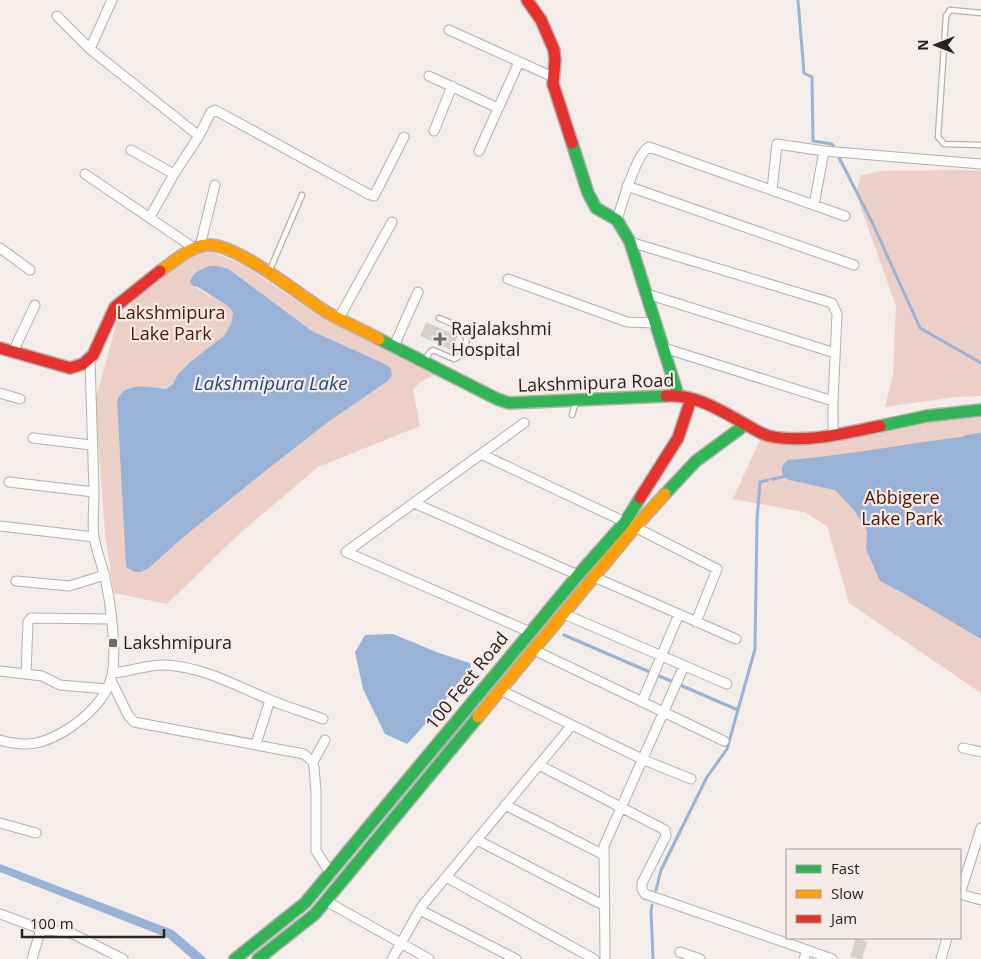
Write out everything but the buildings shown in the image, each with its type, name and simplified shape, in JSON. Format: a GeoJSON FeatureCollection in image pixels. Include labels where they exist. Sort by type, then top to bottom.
{"type":"FeatureCollection","features":[{"type":"Feature","properties":{"kind":"street"},"geometry":{"type":"LineString","coordinates":[[90,49],[112,0]]}},
{"type":"Feature","properties":{"kind":"street"},"geometry":{"type":"LineString","coordinates":[[528,0],[541,20],[554,50],[553,84],[588,193],[596,208],[616,220],[630,242],[678,395]]}},
{"type":"Feature","properties":{"kind":"street"},"geometry":{"type":"LineString","coordinates":[[58,16],[90,49],[200,136]]}},
{"type":"Feature","properties":{"kind":"street"},"geometry":{"type":"LineString","coordinates":[[449,30],[553,77]]}},
{"type":"Feature","properties":{"kind":"street"},"geometry":{"type":"LineString","coordinates":[[479,151],[519,62]]}},
{"type":"Feature","properties":{"kind":"street"},"geometry":{"type":"LineString","coordinates":[[429,76],[498,108]]}},
{"type":"Feature","properties":{"kind":"street"},"geometry":{"type":"LineString","coordinates":[[434,131],[452,86]]}},
{"type":"Feature","properties":{"kind":"street"},"geometry":{"type":"LineString","coordinates":[[150,217],[174,174],[200,136],[211,112],[215,110],[374,196],[404,137]]}},
{"type":"Feature","properties":{"kind":"street"},"geometry":{"type":"LineString","coordinates":[[772,190],[777,144],[824,151],[981,164]]}},
{"type":"Feature","properties":{"kind":"street"},"geometry":{"type":"LineString","coordinates":[[616,220],[627,186],[643,151],[649,147],[845,216]]}},
{"type":"Feature","properties":{"kind":"street"},"geometry":{"type":"LineString","coordinates":[[131,150],[174,174]]}},
{"type":"Feature","properties":{"kind":"street"},"geometry":{"type":"LineString","coordinates":[[814,204],[824,151]]}},
{"type":"Feature","properties":{"kind":"street"},"geometry":{"type":"LineString","coordinates":[[85,174],[197,247]]}},
{"type":"Feature","properties":{"kind":"street"},"geometry":{"type":"LineString","coordinates":[[215,185],[197,247],[147,280],[115,307],[90,360],[94,537],[104,576],[111,619],[112,676],[128,715],[134,722],[304,754],[313,762]]}},
{"type":"Feature","properties":{"kind":"street"},"geometry":{"type":"LineString","coordinates":[[627,186],[854,265]]}},
{"type":"Feature","properties":{"kind":"street"},"geometry":{"type":"LineString","coordinates":[[339,318],[392,222]]}},
{"type":"Feature","properties":{"kind":"street"},"geometry":{"type":"LineString","coordinates":[[630,242],[832,304],[838,314],[833,401],[833,441]]}},
{"type":"Feature","properties":{"kind":"street","name":"Lakshmipura Road"},"geometry":{"type":"LineString","coordinates":[[197,247],[207,245],[224,247],[242,256],[328,313],[509,404],[678,395],[711,406],[767,436],[833,441],[927,416],[981,410]]}},
{"type":"Feature","properties":{"kind":"street"},"geometry":{"type":"LineString","coordinates":[[0,248],[30,270]]}},
{"type":"Feature","properties":{"kind":"street"},"geometry":{"type":"LineString","coordinates":[[508,279],[627,322],[655,323]]}},
{"type":"Feature","properties":{"kind":"street"},"geometry":{"type":"LineString","coordinates":[[394,346],[418,292]]}},
{"type":"Feature","properties":{"kind":"street"},"geometry":{"type":"LineString","coordinates":[[647,294],[835,353]]}},
{"type":"Feature","properties":{"kind":"street"},"geometry":{"type":"LineString","coordinates":[[13,352],[35,305]]}},
{"type":"Feature","properties":{"kind":"street"},"geometry":{"type":"LineString","coordinates":[[0,348],[70,368],[80,367],[90,360]]}},
{"type":"Feature","properties":{"kind":"street"},"geometry":{"type":"LineString","coordinates":[[664,348],[833,401]]}},
{"type":"Feature","properties":{"kind":"street"},"geometry":{"type":"LineString","coordinates":[[0,393],[20,399]]}},
{"type":"Feature","properties":{"kind":"street","name":"100 Feet Road"},"geometry":{"type":"LineString","coordinates":[[258,959],[315,914],[594,577],[630,525],[678,438],[691,399]]}},
{"type":"Feature","properties":{"kind":"street"},"geometry":{"type":"LineString","coordinates":[[524,423],[346,552],[530,632]]}},
{"type":"Feature","properties":{"kind":"street","name":"100 Feet Road"},"geometry":{"type":"LineString","coordinates":[[235,959],[305,903],[331,874],[578,575],[696,461],[745,425]]}},
{"type":"Feature","properties":{"kind":"street"},"geometry":{"type":"LineString","coordinates":[[33,438],[91,445]]}},
{"type":"Feature","properties":{"kind":"street"},"geometry":{"type":"LineString","coordinates":[[481,454],[717,569],[696,622]]}},
{"type":"Feature","properties":{"kind":"street"},"geometry":{"type":"LineString","coordinates":[[9,482],[94,492]]}},
{"type":"Feature","properties":{"kind":"street"},"geometry":{"type":"LineString","coordinates":[[414,503],[578,575]]}},
{"type":"Feature","properties":{"kind":"street"},"geometry":{"type":"LineString","coordinates":[[0,526],[94,537]]}},
{"type":"Feature","properties":{"kind":"street"},"geometry":{"type":"LineString","coordinates":[[16,581],[69,586],[104,576]]}},
{"type":"Feature","properties":{"kind":"street"},"geometry":{"type":"LineString","coordinates":[[594,577],[736,639]]}},
{"type":"Feature","properties":{"kind":"street"},"geometry":{"type":"LineString","coordinates":[[564,614],[727,684]]}},
{"type":"Feature","properties":{"kind":"street"},"geometry":{"type":"LineString","coordinates":[[642,702],[679,614]]}},
{"type":"Feature","properties":{"kind":"street"},"geometry":{"type":"LineString","coordinates":[[26,674],[28,622],[31,618],[111,619]]}},
{"type":"Feature","properties":{"kind":"street"},"geometry":{"type":"LineString","coordinates":[[534,650],[724,741]]}},
{"type":"Feature","properties":{"kind":"street"},"geometry":{"type":"LineString","coordinates":[[112,676],[144,666],[166,665],[193,669],[323,719]]}},
{"type":"Feature","properties":{"kind":"street"},"geometry":{"type":"LineString","coordinates":[[605,959],[604,846],[644,760],[684,666]]}},
{"type":"Feature","properties":{"kind":"street"},"geometry":{"type":"LineString","coordinates":[[0,671],[44,677],[60,685],[106,689]]}},
{"type":"Feature","properties":{"kind":"street"},"geometry":{"type":"LineString","coordinates":[[0,740],[24,746],[54,738],[79,722],[94,707],[112,676]]}},
{"type":"Feature","properties":{"kind":"street"},"geometry":{"type":"LineString","coordinates":[[500,690],[644,760],[691,779]]}},
{"type":"Feature","properties":{"kind":"street"},"geometry":{"type":"LineString","coordinates":[[256,744],[270,700]]}},
{"type":"Feature","properties":{"kind":"street"},"geometry":{"type":"LineString","coordinates":[[392,959],[420,910],[572,725]]}},
{"type":"Feature","properties":{"kind":"street"},"geometry":{"type":"LineString","coordinates":[[324,740],[313,762],[316,791],[316,850],[331,874]]}},
{"type":"Feature","properties":{"kind":"street"},"geometry":{"type":"LineString","coordinates":[[963,748],[981,752]]}},
{"type":"Feature","properties":{"kind":"street"},"geometry":{"type":"LineString","coordinates":[[538,765],[664,828],[666,836],[642,883],[642,889],[645,894],[805,954],[832,959]]}},
{"type":"Feature","properties":{"kind":"street"},"geometry":{"type":"LineString","coordinates":[[505,805],[604,855]]}},
{"type":"Feature","properties":{"kind":"street"},"geometry":{"type":"LineString","coordinates":[[0,824],[36,833]]}},
{"type":"Feature","properties":{"kind":"street"},"geometry":{"type":"LineString","coordinates":[[961,892],[980,832]]}},
{"type":"Feature","properties":{"kind":"street"},"geometry":{"type":"LineString","coordinates":[[477,840],[604,906]]}},
{"type":"Feature","properties":{"kind":"street"},"geometry":{"type":"LineString","coordinates":[[446,878],[594,959]]}},
{"type":"Feature","properties":{"kind":"street"},"geometry":{"type":"LineString","coordinates":[[961,895],[981,900]]}},
{"type":"Feature","properties":{"kind":"street"},"geometry":{"type":"LineString","coordinates":[[326,901],[429,959]]}},
{"type":"Feature","properties":{"kind":"street"},"geometry":{"type":"LineString","coordinates":[[420,910],[516,959]]}},
{"type":"Feature","properties":{"kind":"street"},"geometry":{"type":"LineString","coordinates":[[0,914],[41,929],[71,933],[123,959]]}},
{"type":"Feature","properties":{"kind":"street"},"geometry":{"type":"LineString","coordinates":[[32,959],[41,929]]}},
{"type":"Feature","properties":{"kind":"street"},"geometry":{"type":"LineString","coordinates":[[941,959],[947,939]]}},
{"type":"Feature","properties":{"kind":"street"},"geometry":{"type":"LineString","coordinates":[[680,952],[700,959]]}},
{"type":"Feature","properties":{"kind":"lane"},"geometry":{"type":"LineString","coordinates":[[981,13],[950,10],[946,16],[938,137],[944,144],[981,145]]}},
{"type":"Feature","properties":{"kind":"lane"},"geometry":{"type":"LineString","coordinates":[[268,273],[302,195]]}},
{"type":"Feature","properties":{"kind":"lane"},"geometry":{"type":"LineString","coordinates":[[424,361],[433,350],[454,359],[457,358],[463,354],[466,346],[466,335],[461,328],[438,318]]}},
{"type":"Feature","properties":{"kind":"lane"},"geometry":{"type":"LineString","coordinates":[[572,415],[575,405],[582,400]]}},
{"type":"Feature","properties":{"kind":"path"},"geometry":{"type":"LineString","coordinates":[[833,441],[981,422]]}},
{"type":"Feature","properties":{"kind":"path"},"geometry":{"type":"LineString","coordinates":[[814,448],[785,451],[770,459],[767,467],[770,481],[782,489],[796,491],[824,500],[834,509],[846,530],[856,582],[869,596],[903,613],[930,634],[981,666]]}},
{"type":"Feature","properties":{"kind":"green space"},"geometry":{"type":"Polygon","coordinates":[[[882,171],[981,171],[981,396],[955,397],[885,407],[893,375],[896,306],[856,194],[861,175],[882,171]]]}},
{"type":"Feature","properties":{"kind":"green space","name":"Lakshmipura Lake Park"},"geometry":{"type":"Polygon","coordinates":[[[206,249],[247,267],[319,316],[435,375],[420,382],[413,390],[420,426],[318,467],[239,534],[167,604],[114,593],[105,534],[95,401],[117,322],[150,282],[206,249]],[[223,267],[203,270],[194,274],[190,282],[195,287],[229,307],[233,312],[229,327],[221,340],[185,366],[175,382],[169,387],[117,401],[126,567],[149,568],[180,540],[328,422],[388,381],[392,372],[387,365],[312,331],[234,272],[223,267]]]}},
{"type":"Feature","properties":{"kind":"green space","name":"Abbigere Lake Park"},"geometry":{"type":"Polygon","coordinates":[[[981,415],[981,693],[849,603],[827,526],[804,512],[733,499],[760,440],[788,444],[878,433],[927,422],[981,415]]]}},
{"type":"Feature","properties":{"kind":"water","name":"Lakshmipura Lake"},"geometry":{"type":"Polygon","coordinates":[[[211,266],[229,269],[312,331],[387,365],[391,369],[392,375],[388,381],[328,422],[259,476],[180,540],[149,568],[135,572],[126,567],[117,401],[125,390],[131,388],[166,389],[173,384],[178,374],[190,362],[224,336],[231,324],[233,312],[229,307],[198,287],[193,286],[190,282],[195,273],[211,266]]]}},
{"type":"Feature","properties":{"kind":"water"},"geometry":{"type":"Polygon","coordinates":[[[981,435],[981,639],[880,581],[866,549],[867,531],[854,510],[835,490],[789,480],[782,473],[782,468],[788,460],[981,435]]]}},
{"type":"Feature","properties":{"kind":"water"},"geometry":{"type":"Polygon","coordinates":[[[393,634],[439,653],[470,663],[471,667],[431,718],[407,744],[385,734],[363,689],[355,652],[365,635],[393,634]]]}},
{"type":"Feature","properties":{"kind":"water"},"geometry":{"type":"Polygon","coordinates":[[[0,864],[173,930],[207,959],[192,959],[168,938],[0,872],[0,864]]]}},
{"type":"Feature","properties":{"kind":"waterway"},"geometry":{"type":"LineString","coordinates":[[798,0],[804,73],[812,77],[813,141],[832,144],[872,222],[920,328],[981,363]]}},
{"type":"Feature","properties":{"kind":"waterway"},"geometry":{"type":"LineString","coordinates":[[965,437],[981,434]]}},
{"type":"Feature","properties":{"kind":"waterway"},"geometry":{"type":"LineString","coordinates":[[656,890],[661,870],[707,777],[727,749],[755,649],[757,520],[760,482],[787,476]]}},
{"type":"Feature","properties":{"kind":"waterway"},"geometry":{"type":"LineString","coordinates":[[564,635],[738,710]]}},
{"type":"Feature","properties":{"kind":"waterway"},"geometry":{"type":"LineString","coordinates":[[652,905],[653,959]]}},
{"type":"Feature","properties":{"kind":"traffic: fast"},"geometry":{"type":"LineString","coordinates":[[572,143],[588,193],[596,208],[617,220],[630,242],[678,395]]}},
{"type":"Feature","properties":{"kind":"traffic: fast"},"geometry":{"type":"LineString","coordinates":[[379,339],[497,399],[509,403],[666,396]]}},
{"type":"Feature","properties":{"kind":"traffic: fast"},"geometry":{"type":"LineString","coordinates":[[880,426],[927,416],[981,410]]}},
{"type":"Feature","properties":{"kind":"traffic: fast"},"geometry":{"type":"LineString","coordinates":[[665,494],[696,461],[745,425]]}},
{"type":"Feature","properties":{"kind":"traffic: fast"},"geometry":{"type":"LineString","coordinates":[[235,959],[305,903],[578,575],[625,522],[640,498]]}},
{"type":"Feature","properties":{"kind":"traffic: fast"},"geometry":{"type":"LineString","coordinates":[[258,959],[315,914],[478,717]]}},
{"type":"Feature","properties":{"kind":"traffic: slow"},"geometry":{"type":"LineString","coordinates":[[160,271],[182,255],[200,246],[219,246],[234,252],[268,272],[328,313],[379,339]]}},
{"type":"Feature","properties":{"kind":"traffic: slow"},"geometry":{"type":"LineString","coordinates":[[478,717],[635,527],[665,494]]}},
{"type":"Feature","properties":{"kind":"traffic: jam"},"geometry":{"type":"LineString","coordinates":[[527,0],[541,20],[554,50],[553,84],[572,143]]}},
{"type":"Feature","properties":{"kind":"traffic: jam"},"geometry":{"type":"LineString","coordinates":[[0,348],[70,368],[83,364],[93,355],[115,307],[160,271]]}},
{"type":"Feature","properties":{"kind":"traffic: jam"},"geometry":{"type":"LineString","coordinates":[[666,396],[697,400],[717,408],[763,434],[783,438],[825,437],[880,426]]}},
{"type":"Feature","properties":{"kind":"traffic: jam"},"geometry":{"type":"LineString","coordinates":[[640,498],[678,438],[691,399]]}},
{"type":"Feature","properties":{"kind":"place","name":"Rajalakshmi Hospital"},"geometry":{"type":"Point","coordinates":[440,339]}},
{"type":"Feature","properties":{"kind":"place","name":"Lakshmipura"},"geometry":{"type":"Point","coordinates":[113,643]}}]}
